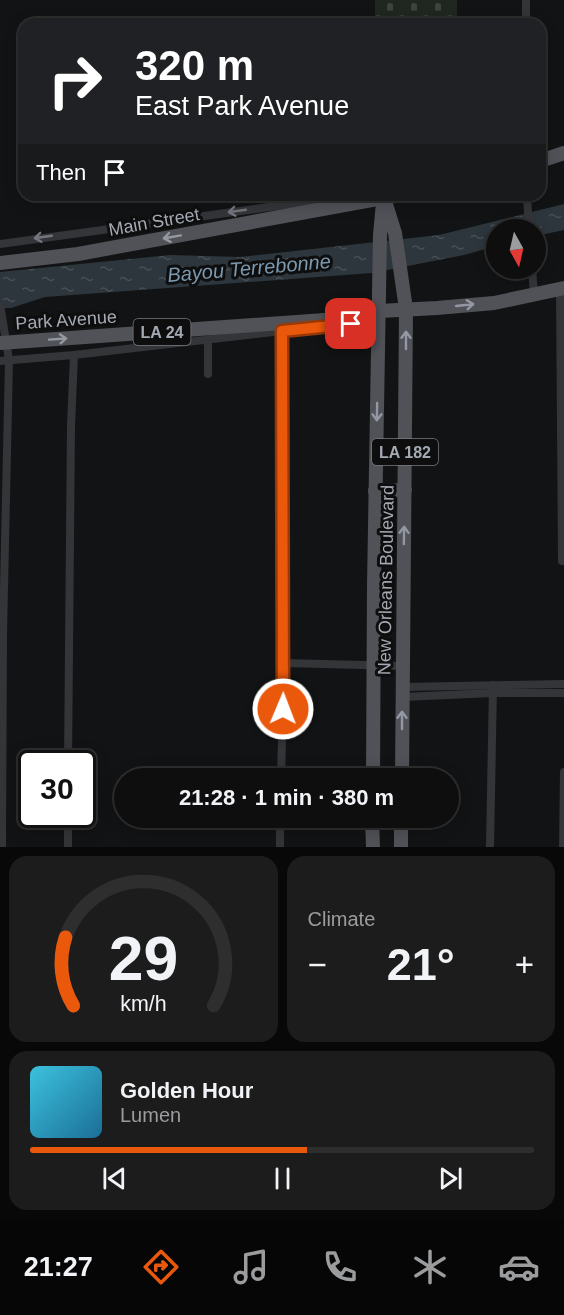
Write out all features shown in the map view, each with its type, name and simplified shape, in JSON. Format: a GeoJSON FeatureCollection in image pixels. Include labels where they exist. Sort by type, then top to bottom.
{"type":"FeatureCollection","features":[{"type":"Feature","properties":{"kind":"main road"},"geometry":{"type":"LineString","coordinates":[[546,159],[564,153]]}},
{"type":"Feature","properties":{"kind":"main road","name":"Main Street"},"geometry":{"type":"LineString","coordinates":[[0,263],[78,254],[369,201]]}},
{"type":"Feature","properties":{"kind":"main road","name":"LA 182"},"geometry":{"type":"LineString","coordinates":[[379,311],[380,235],[384,201]]}},
{"type":"Feature","properties":{"kind":"main road","name":"LA 182"},"geometry":{"type":"LineString","coordinates":[[385,201],[395,233],[406,309]]}},
{"type":"Feature","properties":{"kind":"main road","name":"Park Avenue"},"geometry":{"type":"LineString","coordinates":[[0,343],[325,320],[379,311],[494,303],[562,289]]}},
{"type":"Feature","properties":{"kind":"main road","name":"New Orleans Boulevard"},"geometry":{"type":"LineString","coordinates":[[402,768],[406,309]]}},
{"type":"Feature","properties":{"kind":"main road","name":"New Orleans Boulevard"},"geometry":{"type":"LineString","coordinates":[[373,768],[379,311]]}},
{"type":"Feature","properties":{"kind":"main road"},"geometry":{"type":"LineString","coordinates":[[375,491],[405,490]]}},
{"type":"Feature","properties":{"kind":"main road"},"geometry":{"type":"LineString","coordinates":[[372,828],[373,847]]}},
{"type":"Feature","properties":{"kind":"main road"},"geometry":{"type":"LineString","coordinates":[[401,828],[401,847]]}},
{"type":"Feature","properties":{"kind":"street"},"geometry":{"type":"LineString","coordinates":[[526,0],[526,18]]}},
{"type":"Feature","properties":{"kind":"street","name":"Main Street"},"geometry":{"type":"LineString","coordinates":[[0,244],[313,201]]}},
{"type":"Feature","properties":{"kind":"street"},"geometry":{"type":"LineString","coordinates":[[528,201],[529,219]]}},
{"type":"Feature","properties":{"kind":"street"},"geometry":{"type":"LineString","coordinates":[[533,279],[534,295]]}},
{"type":"Feature","properties":{"kind":"street"},"geometry":{"type":"LineString","coordinates":[[562,289],[562,561]]}},
{"type":"Feature","properties":{"kind":"street"},"geometry":{"type":"LineString","coordinates":[[1,309],[4,360],[2,847]]}},
{"type":"Feature","properties":{"kind":"street"},"geometry":{"type":"LineString","coordinates":[[4,360],[74,355],[351,324],[363,325],[372,333],[378,350]]}},
{"type":"Feature","properties":{"kind":"street"},"geometry":{"type":"LineString","coordinates":[[281,768],[284,663],[282,331]]}},
{"type":"Feature","properties":{"kind":"street"},"geometry":{"type":"LineString","coordinates":[[208,340],[208,374]]}},
{"type":"Feature","properties":{"kind":"street"},"geometry":{"type":"LineString","coordinates":[[69,750],[71,425],[74,355]]}},
{"type":"Feature","properties":{"kind":"street"},"geometry":{"type":"LineString","coordinates":[[284,663],[402,666]]}},
{"type":"Feature","properties":{"kind":"street"},"geometry":{"type":"LineString","coordinates":[[402,692],[564,684]]}},
{"type":"Feature","properties":{"kind":"street"},"geometry":{"type":"LineString","coordinates":[[493,689],[564,693]]}},
{"type":"Feature","properties":{"kind":"street"},"geometry":{"type":"LineString","coordinates":[[490,847],[493,689]]}},
{"type":"Feature","properties":{"kind":"street"},"geometry":{"type":"LineString","coordinates":[[563,847],[564,772]]}},
{"type":"Feature","properties":{"kind":"street"},"geometry":{"type":"LineString","coordinates":[[68,828],[68,847]]}},
{"type":"Feature","properties":{"kind":"street"},"geometry":{"type":"LineString","coordinates":[[280,828],[280,847]]}},
{"type":"Feature","properties":{"kind":"green space"},"geometry":{"type":"Polygon","coordinates":[[[375,0],[457,0],[457,18],[375,18],[375,0]]]}},
{"type":"Feature","properties":{"kind":"water"},"geometry":{"type":"Polygon","coordinates":[[[564,204],[564,230],[546,234],[546,219],[504,219],[564,204]]]}},
{"type":"Feature","properties":{"kind":"water","name":"Bayou Terrebonne"},"geometry":{"type":"Polygon","coordinates":[[[486,223],[486,249],[372,273],[45,297],[11,308],[0,308],[0,272],[170,255],[240,257],[439,235],[486,223]]]}},
{"type":"Feature","properties":{"kind":"route"},"geometry":{"type":"LineString","coordinates":[[283,709],[282,331],[351,324]]}}]}
